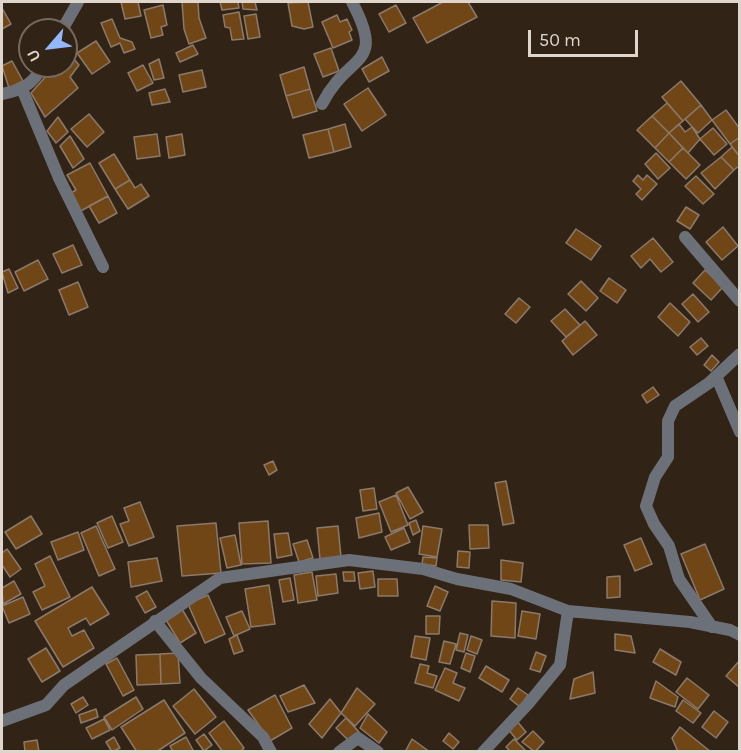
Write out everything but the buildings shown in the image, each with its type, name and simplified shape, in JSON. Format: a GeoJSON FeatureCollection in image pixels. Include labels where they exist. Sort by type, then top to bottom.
{"type":"FeatureCollection","features":[{"type":"Feature","properties":{"kind":"street"},"geometry":{"type":"LineString","coordinates":[[69,18],[78,2]]}},
{"type":"Feature","properties":{"kind":"street"},"geometry":{"type":"LineString","coordinates":[[322,104],[329,90],[366,50],[368,38],[364,24],[352,2]]}},
{"type":"Feature","properties":{"kind":"street"},"geometry":{"type":"LineString","coordinates":[[2,94],[22,89],[35,78]]}},
{"type":"Feature","properties":{"kind":"street"},"geometry":{"type":"LineString","coordinates":[[22,89],[59,178],[103,267]]}},
{"type":"Feature","properties":{"kind":"street"},"geometry":{"type":"LineString","coordinates":[[685,237],[740,301]]}},
{"type":"Feature","properties":{"kind":"street"},"geometry":{"type":"LineString","coordinates":[[712,627],[679,579],[669,546],[654,524],[646,506],[650,489],[668,457],[670,414],[675,406],[716,376],[740,354]]}},
{"type":"Feature","properties":{"kind":"street"},"geometry":{"type":"LineString","coordinates":[[716,376],[740,432]]}},
{"type":"Feature","properties":{"kind":"street"},"geometry":{"type":"LineString","coordinates":[[2,721],[46,705],[64,685],[220,578],[349,560],[423,569],[457,579],[511,589],[568,611],[690,622],[740,635]]}},
{"type":"Feature","properties":{"kind":"street"},"geometry":{"type":"LineString","coordinates":[[483,752],[560,665],[568,611]]}},
{"type":"Feature","properties":{"kind":"street"},"geometry":{"type":"LineString","coordinates":[[155,621],[201,678],[262,737],[271,752]]}},
{"type":"Feature","properties":{"kind":"street"},"geometry":{"type":"LineString","coordinates":[[339,752],[358,738],[378,752]]}}]}
